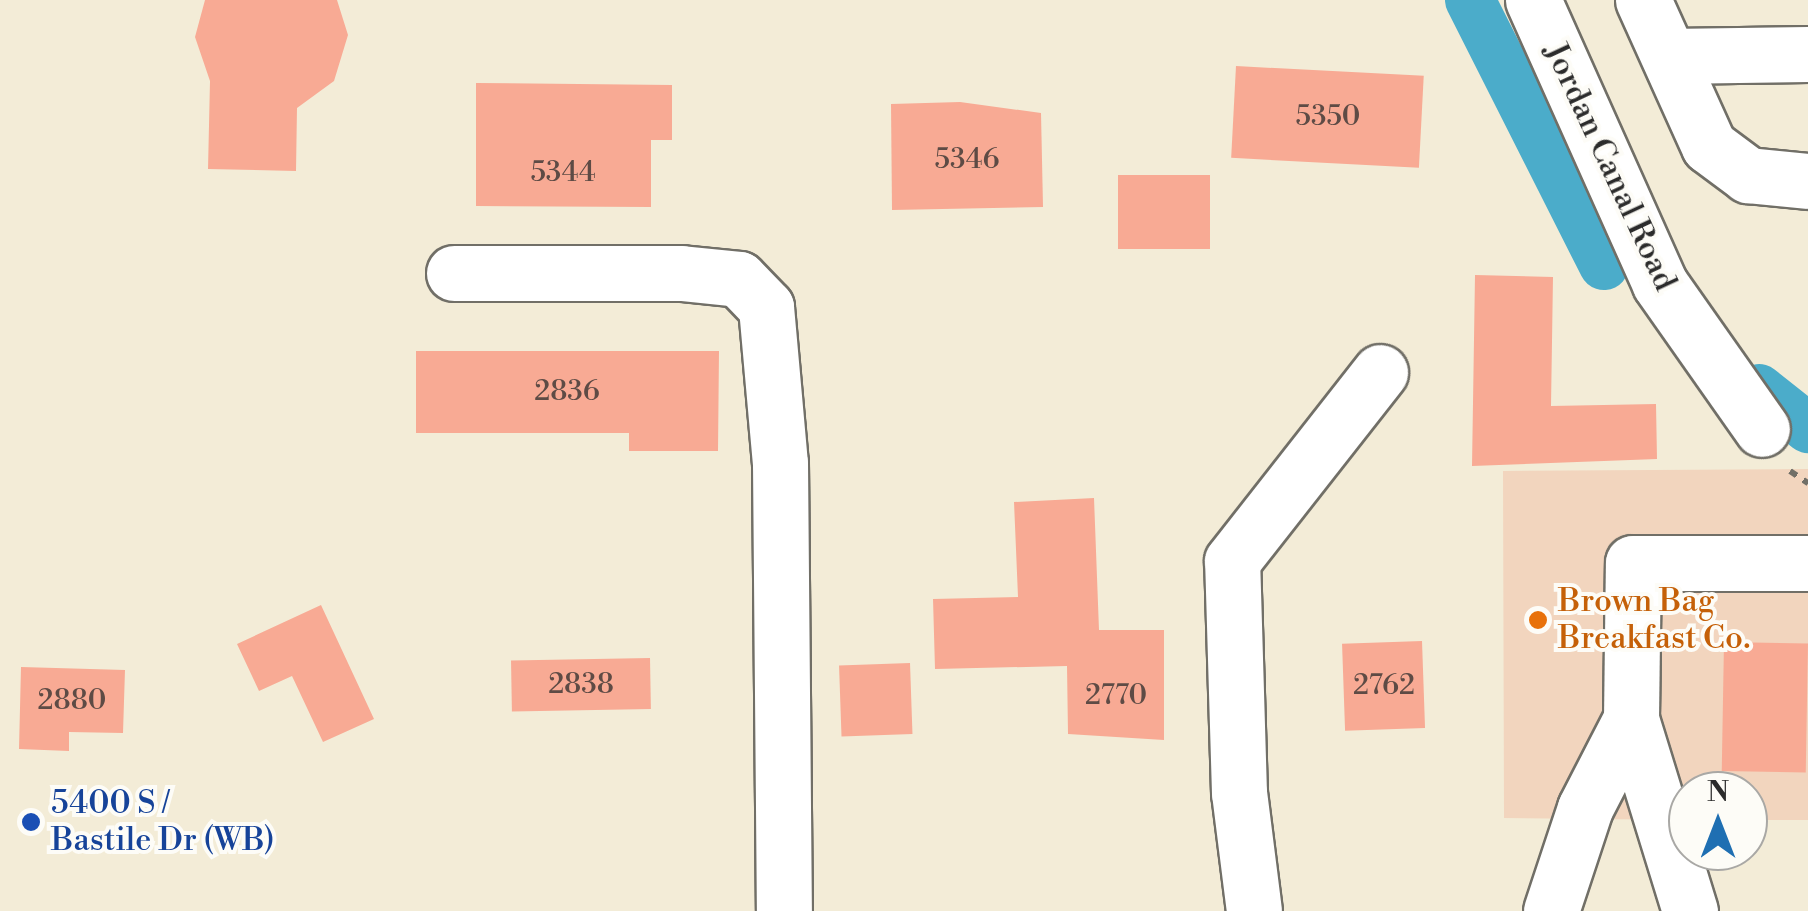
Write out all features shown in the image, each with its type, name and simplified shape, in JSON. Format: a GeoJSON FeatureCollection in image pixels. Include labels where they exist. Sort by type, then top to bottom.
{"type":"FeatureCollection","features":[{"type":"Feature","properties":{"kind":"street","name":"Jordan Canal Road"},"geometry":{"type":"LineString","coordinates":[[1533,0],[1660,284],[1762,428]]}},
{"type":"Feature","properties":{"kind":"street"},"geometry":{"type":"LineString","coordinates":[[1643,0],[1718,154],[1748,175],[1808,181]]}},
{"type":"Feature","properties":{"kind":"street"},"geometry":{"type":"LineString","coordinates":[[1669,56],[1808,54]]}},
{"type":"Feature","properties":{"kind":"street"},"geometry":{"type":"LineString","coordinates":[[454,274],[701,275],[740,279],[766,307],[780,463],[784,911]]}},
{"type":"Feature","properties":{"kind":"street"},"geometry":{"type":"LineString","coordinates":[[1254,911],[1240,794],[1232,561],[1380,372]]}},
{"type":"Feature","properties":{"kind":"street"},"geometry":{"type":"LineString","coordinates":[[1690,911],[1630,720],[1633,563],[1808,564]]}},
{"type":"Feature","properties":{"kind":"street"},"geometry":{"type":"LineString","coordinates":[[1551,911],[1585,808],[1630,720]]}},
{"type":"Feature","properties":{"kind":"shaded area"},"geometry":{"type":"Polygon","coordinates":[[[1808,469],[1808,820],[1768,820],[1768,771],[1668,771],[1668,820],[1504,818],[1503,471],[1808,469]]]}},
{"type":"Feature","properties":{"kind":"building"},"geometry":{"type":"Polygon","coordinates":[[[205,0],[337,0],[348,35],[334,81],[297,108],[296,171],[208,169],[210,81],[195,37],[205,0]]]}},
{"type":"Feature","properties":{"kind":"building"},"geometry":{"type":"Polygon","coordinates":[[[1236,66],[1424,76],[1419,168],[1231,158],[1236,66]]]}},
{"type":"Feature","properties":{"kind":"building"},"geometry":{"type":"Polygon","coordinates":[[[476,83],[672,85],[672,140],[651,140],[651,207],[476,206],[476,83]]]}},
{"type":"Feature","properties":{"kind":"building"},"geometry":{"type":"Polygon","coordinates":[[[960,102],[1041,113],[1043,207],[892,210],[891,104],[960,102]]]}},
{"type":"Feature","properties":{"kind":"building"},"geometry":{"type":"Polygon","coordinates":[[[1118,175],[1210,175],[1210,249],[1118,249],[1118,175]]]}},
{"type":"Feature","properties":{"kind":"building"},"geometry":{"type":"Polygon","coordinates":[[[1475,275],[1553,277],[1551,406],[1656,404],[1657,459],[1472,466],[1475,275]]]}},
{"type":"Feature","properties":{"kind":"building"},"geometry":{"type":"Polygon","coordinates":[[[416,351],[719,351],[718,451],[629,451],[629,433],[416,433],[416,351]]]}},
{"type":"Feature","properties":{"kind":"building"},"geometry":{"type":"Polygon","coordinates":[[[1094,498],[1099,630],[1164,630],[1164,740],[1068,734],[1067,666],[935,669],[933,599],[1018,597],[1014,502],[1094,498]]]}},
{"type":"Feature","properties":{"kind":"building"},"geometry":{"type":"Polygon","coordinates":[[[321,605],[374,719],[323,742],[292,676],[259,691],[237,644],[321,605]]]}},
{"type":"Feature","properties":{"kind":"building"},"geometry":{"type":"Polygon","coordinates":[[[1422,641],[1425,728],[1345,731],[1342,644],[1422,641]]]}},
{"type":"Feature","properties":{"kind":"building"},"geometry":{"type":"Polygon","coordinates":[[[1724,642],[1808,643],[1806,772],[1723,771],[1724,642]]]}},
{"type":"Feature","properties":{"kind":"building"},"geometry":{"type":"Polygon","coordinates":[[[650,658],[651,709],[512,711],[511,660],[650,658]]]}},
{"type":"Feature","properties":{"kind":"building"},"geometry":{"type":"Polygon","coordinates":[[[910,663],[912,734],[842,736],[839,665],[910,663]]]}},
{"type":"Feature","properties":{"kind":"building"},"geometry":{"type":"Polygon","coordinates":[[[21,667],[125,670],[123,733],[69,732],[69,751],[19,749],[21,667]]]}},
{"type":"Feature","properties":{"kind":"waterway"},"geometry":{"type":"LineString","coordinates":[[1470,0],[1604,265]]}},
{"type":"Feature","properties":{"kind":"waterway"},"geometry":{"type":"LineString","coordinates":[[1759,389],[1808,428]]}},
{"type":"Feature","properties":{"kind":"place","name":"Brown Bag Breakfast Co."},"geometry":{"type":"Point","coordinates":[1538,620]}},
{"type":"Feature","properties":{"kind":"place","name":"5400 S / Bastile Dr (WB)"},"geometry":{"type":"Point","coordinates":[31,822]}}]}
